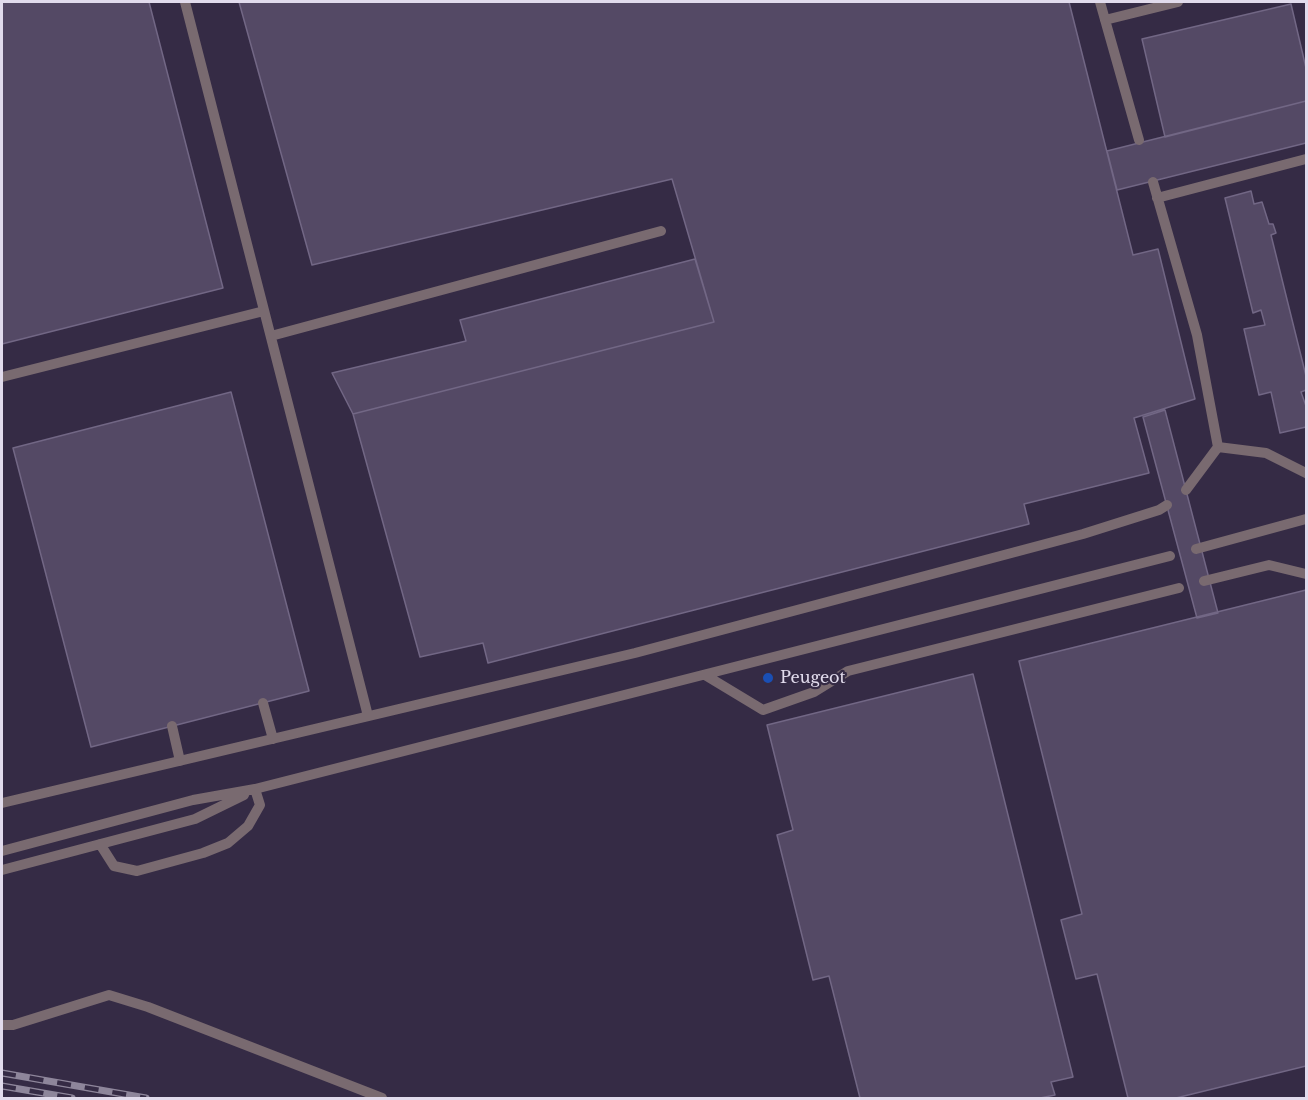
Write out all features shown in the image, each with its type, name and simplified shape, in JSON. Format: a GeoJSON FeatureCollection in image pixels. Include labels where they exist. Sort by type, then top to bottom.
{"type":"FeatureCollection","features":[{"type":"Feature","properties":{"kind":"lane"},"geometry":{"type":"LineString","coordinates":[[185,2],[368,716]]}},
{"type":"Feature","properties":{"kind":"lane"},"geometry":{"type":"LineString","coordinates":[[1100,2],[1139,141]]}},
{"type":"Feature","properties":{"kind":"lane"},"geometry":{"type":"LineString","coordinates":[[1105,20],[1178,2]]}},
{"type":"Feature","properties":{"kind":"lane"},"geometry":{"type":"LineString","coordinates":[[1157,198],[1306,159]]}},
{"type":"Feature","properties":{"kind":"lane"},"geometry":{"type":"LineString","coordinates":[[1153,182],[1197,335],[1218,447],[1186,490]]}},
{"type":"Feature","properties":{"kind":"lane"},"geometry":{"type":"LineString","coordinates":[[271,336],[661,231]]}},
{"type":"Feature","properties":{"kind":"lane"},"geometry":{"type":"LineString","coordinates":[[2,377],[264,311]]}},
{"type":"Feature","properties":{"kind":"lane"},"geometry":{"type":"LineString","coordinates":[[1218,447],[1266,453],[1306,473]]}},
{"type":"Feature","properties":{"kind":"lane"},"geometry":{"type":"LineString","coordinates":[[2,803],[635,653],[1083,534],[1159,510],[1167,505]]}},
{"type":"Feature","properties":{"kind":"lane"},"geometry":{"type":"LineString","coordinates":[[1196,549],[1306,519]]}},
{"type":"Feature","properties":{"kind":"lane"},"geometry":{"type":"LineString","coordinates":[[2,851],[193,800],[255,789],[1170,556]]}},
{"type":"Feature","properties":{"kind":"lane"},"geometry":{"type":"LineString","coordinates":[[1204,581],[1269,565],[1306,574]]}},
{"type":"Feature","properties":{"kind":"lane"},"geometry":{"type":"LineString","coordinates":[[705,675],[763,710],[814,692],[848,671],[1179,588]]}},
{"type":"Feature","properties":{"kind":"lane"},"geometry":{"type":"LineString","coordinates":[[263,703],[273,739]]}},
{"type":"Feature","properties":{"kind":"lane"},"geometry":{"type":"LineString","coordinates":[[172,726],[180,761]]}},
{"type":"Feature","properties":{"kind":"lane"},"geometry":{"type":"LineString","coordinates":[[2,870],[195,819],[255,789]]}},
{"type":"Feature","properties":{"kind":"lane"},"geometry":{"type":"LineString","coordinates":[[100,844],[114,866],[137,871],[203,853],[228,843],[248,826],[260,805],[255,789]]}},
{"type":"Feature","properties":{"kind":"lane"},"geometry":{"type":"LineString","coordinates":[[2,1025],[13,1025],[110,995],[148,1006],[382,1098]]}},
{"type":"Feature","properties":{"kind":"building"},"geometry":{"type":"Polygon","coordinates":[[[2,2],[149,2],[223,288],[2,344],[2,2]]]}},
{"type":"Feature","properties":{"kind":"building"},"geometry":{"type":"Polygon","coordinates":[[[239,2],[1069,2],[1133,255],[1158,249],[1195,399],[1134,418],[1149,473],[1024,504],[1029,524],[488,663],[483,643],[420,657],[353,414],[714,322],[672,179],[312,265],[239,2]]]}},
{"type":"Feature","properties":{"kind":"building"},"geometry":{"type":"Polygon","coordinates":[[[1291,4],[1306,68],[1306,101],[1165,137],[1142,39],[1291,4]]]}},
{"type":"Feature","properties":{"kind":"building"},"geometry":{"type":"Polygon","coordinates":[[[1306,101],[1306,143],[1117,190],[1107,151],[1306,101]]]}},
{"type":"Feature","properties":{"kind":"building"},"geometry":{"type":"Polygon","coordinates":[[[1251,191],[1254,204],[1262,202],[1269,224],[1273,224],[1276,233],[1271,235],[1306,376],[1306,390],[1301,392],[1306,406],[1306,427],[1280,433],[1271,392],[1259,395],[1244,329],[1265,325],[1261,310],[1253,313],[1225,198],[1251,191]]]}},
{"type":"Feature","properties":{"kind":"building"},"geometry":{"type":"Polygon","coordinates":[[[695,259],[714,322],[353,414],[332,373],[466,341],[460,320],[695,259]]]}},
{"type":"Feature","properties":{"kind":"building"},"geometry":{"type":"Polygon","coordinates":[[[231,392],[309,691],[91,747],[13,448],[231,392]]]}},
{"type":"Feature","properties":{"kind":"building"},"geometry":{"type":"Polygon","coordinates":[[[1165,410],[1218,613],[1197,618],[1143,417],[1165,410]]]}},
{"type":"Feature","properties":{"kind":"building"},"geometry":{"type":"Polygon","coordinates":[[[1306,590],[1306,1066],[1176,1098],[1128,1098],[1097,974],[1076,979],[1061,920],[1082,914],[1019,661],[1306,590]]]}},
{"type":"Feature","properties":{"kind":"building"},"geometry":{"type":"Polygon","coordinates":[[[973,674],[1073,1077],[1051,1082],[1055,1095],[1040,1098],[860,1098],[829,976],[813,980],[777,835],[793,830],[767,725],[973,674]]]}},
{"type":"Feature","properties":{"kind":"railway"},"geometry":{"type":"LineString","coordinates":[[2,1073],[146,1098]]}},
{"type":"Feature","properties":{"kind":"railway"},"geometry":{"type":"LineString","coordinates":[[2,1086],[72,1098]]}},
{"type":"Feature","properties":{"kind":"place","name":"Peugeot"},"geometry":{"type":"Point","coordinates":[768,678]}}]}
